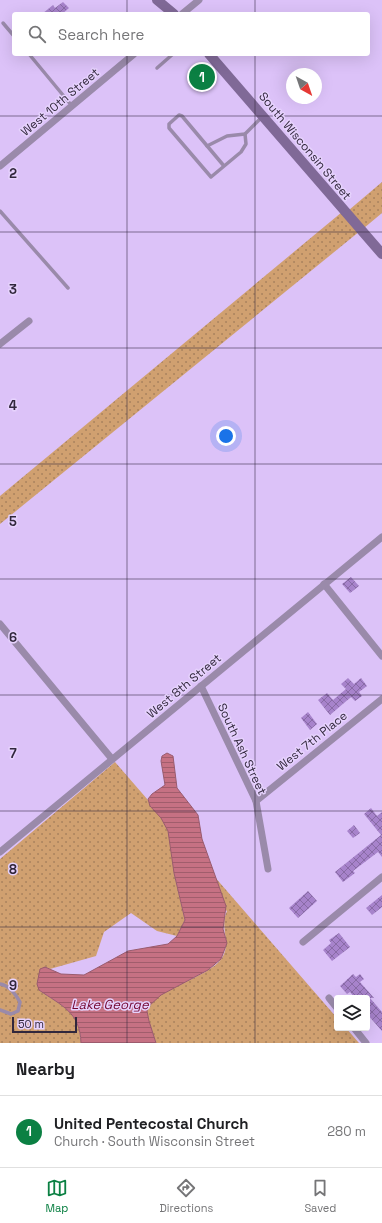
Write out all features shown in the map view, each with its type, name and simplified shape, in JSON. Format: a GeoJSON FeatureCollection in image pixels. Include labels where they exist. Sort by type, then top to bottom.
{"type":"FeatureCollection","features":[{"type":"Feature","properties":{"kind":"street"},"geometry":{"type":"LineString","coordinates":[[157,0],[172,12]]}},
{"type":"Feature","properties":{"kind":"street"},"geometry":{"type":"LineString","coordinates":[[184,12],[198,0]]}},
{"type":"Feature","properties":{"kind":"street","name":"West 10th Street"},"geometry":{"type":"LineString","coordinates":[[0,166],[132,56]]}},
{"type":"Feature","properties":{"kind":"street","name":"South Wisconsin Street"},"geometry":{"type":"LineString","coordinates":[[212,56],[382,254]]}},
{"type":"Feature","properties":{"kind":"street"},"geometry":{"type":"LineString","coordinates":[[0,344],[29,321]]}},
{"type":"Feature","properties":{"kind":"street","name":"West 8th Street"},"geometry":{"type":"LineString","coordinates":[[0,852],[382,537]]}},
{"type":"Feature","properties":{"kind":"street"},"geometry":{"type":"LineString","coordinates":[[324,584],[382,656]]}},
{"type":"Feature","properties":{"kind":"street"},"geometry":{"type":"LineString","coordinates":[[0,624],[112,759]]}},
{"type":"Feature","properties":{"kind":"street","name":"South Ash Street"},"geometry":{"type":"LineString","coordinates":[[201,686],[256,801],[268,869]]}},
{"type":"Feature","properties":{"kind":"street","name":"West 7th Place"},"geometry":{"type":"LineString","coordinates":[[256,801],[382,699]]}},
{"type":"Feature","properties":{"kind":"street"},"geometry":{"type":"LineString","coordinates":[[303,942],[382,877]]}},
{"type":"Feature","properties":{"kind":"street"},"geometry":{"type":"LineString","coordinates":[[329,998],[334,1004]]}},
{"type":"Feature","properties":{"kind":"street"},"geometry":{"type":"LineString","coordinates":[[356,1031],[366,1043]]}},
{"type":"Feature","properties":{"kind":"lane"},"geometry":{"type":"LineString","coordinates":[[3,23],[12,34]]}},
{"type":"Feature","properties":{"kind":"lane"},"geometry":{"type":"LineString","coordinates":[[31,56],[72,106]]}},
{"type":"Feature","properties":{"kind":"lane"},"geometry":{"type":"LineString","coordinates":[[157,68],[171,56]]}},
{"type":"Feature","properties":{"kind":"lane"},"geometry":{"type":"LineString","coordinates":[[224,166],[182,116],[179,115],[169,124],[169,128],[211,177],[241,152],[246,144],[245,134]]}},
{"type":"Feature","properties":{"kind":"lane"},"geometry":{"type":"LineString","coordinates":[[207,146],[227,136],[245,134],[263,116]]}},
{"type":"Feature","properties":{"kind":"lane"},"geometry":{"type":"LineString","coordinates":[[0,210],[68,288]]}},
{"type":"Feature","properties":{"kind":"lane"},"geometry":{"type":"LineString","coordinates":[[0,984],[3,984],[15,994],[20,1002],[18,1011],[11,1014],[0,1010]]}},
{"type":"Feature","properties":{"kind":"shaded area"},"geometry":{"type":"Polygon","coordinates":[[[382,182],[382,213],[364,228],[349,210],[382,182]]]}},
{"type":"Feature","properties":{"kind":"shaded area"},"geometry":{"type":"Polygon","coordinates":[[[342,212],[360,231],[0,524],[0,496],[342,212]]]}},
{"type":"Feature","properties":{"kind":"shaded area"},"geometry":{"type":"Polygon","coordinates":[[[115,762],[334,1015],[334,1031],[349,1031],[359,1043],[156,1043],[147,1018],[147,1010],[151,1003],[169,990],[205,972],[215,965],[222,958],[226,946],[224,923],[227,911],[174,873],[185,920],[177,936],[157,931],[131,913],[104,932],[96,956],[50,969],[45,967],[39,990],[62,1006],[73,1017],[80,1032],[81,1043],[0,1043],[0,859],[115,762]]]}},
{"type":"Feature","properties":{"kind":"water","name":"Lake George"},"geometry":{"type":"Polygon","coordinates":[[[167,753],[173,756],[177,788],[198,815],[202,839],[226,906],[223,929],[227,943],[221,959],[208,970],[161,995],[149,1006],[147,1011],[156,1043],[81,1043],[80,1032],[73,1017],[62,1006],[39,990],[37,984],[40,969],[45,967],[61,974],[84,975],[128,951],[168,944],[177,936],[185,920],[174,873],[168,831],[161,818],[150,806],[148,799],[152,794],[165,785],[161,761],[162,756],[167,753]]]}},
{"type":"Feature","properties":{"kind":"building"},"geometry":{"type":"Polygon","coordinates":[[[63,2],[69,8],[64,12],[44,12],[53,5],[55,8],[63,2]]]}},
{"type":"Feature","properties":{"kind":"building"},"geometry":{"type":"Polygon","coordinates":[[[351,577],[359,586],[350,593],[342,584],[351,577]]]}},
{"type":"Feature","properties":{"kind":"building"},"geometry":{"type":"Polygon","coordinates":[[[348,678],[354,684],[361,678],[367,686],[359,692],[362,696],[355,701],[351,697],[330,715],[318,700],[327,693],[333,700],[346,689],[341,684],[348,678]]]}},
{"type":"Feature","properties":{"kind":"building"},"geometry":{"type":"Polygon","coordinates":[[[308,712],[317,724],[310,730],[301,718],[308,712]]]}},
{"type":"Feature","properties":{"kind":"building"},"geometry":{"type":"Polygon","coordinates":[[[371,808],[377,816],[382,812],[382,857],[378,852],[353,871],[355,873],[343,882],[335,872],[381,835],[364,814],[371,808]]]}},
{"type":"Feature","properties":{"kind":"building"},"geometry":{"type":"Polygon","coordinates":[[[354,825],[360,833],[353,838],[347,831],[354,825]]]}},
{"type":"Feature","properties":{"kind":"building"},"geometry":{"type":"Polygon","coordinates":[[[308,891],[317,901],[298,918],[289,908],[308,891]]]}},
{"type":"Feature","properties":{"kind":"building"},"geometry":{"type":"Polygon","coordinates":[[[382,895],[382,907],[372,915],[366,908],[382,895]]]}},
{"type":"Feature","properties":{"kind":"building"},"geometry":{"type":"Polygon","coordinates":[[[339,933],[350,947],[332,961],[323,950],[331,943],[329,940],[339,933]]]}},
{"type":"Feature","properties":{"kind":"building"},"geometry":{"type":"Polygon","coordinates":[[[353,974],[356,977],[360,974],[364,979],[360,982],[374,998],[370,998],[370,995],[352,995],[350,992],[347,994],[340,986],[353,974]]]}},
{"type":"Feature","properties":{"kind":"building"},"geometry":{"type":"Polygon","coordinates":[[[370,998],[382,1012],[382,1031],[370,1017],[370,998]]]}},
{"type":"Feature","properties":{"kind":"place","name":"United Pentecostal Church"},"geometry":{"type":"Point","coordinates":[202,77]}}]}
